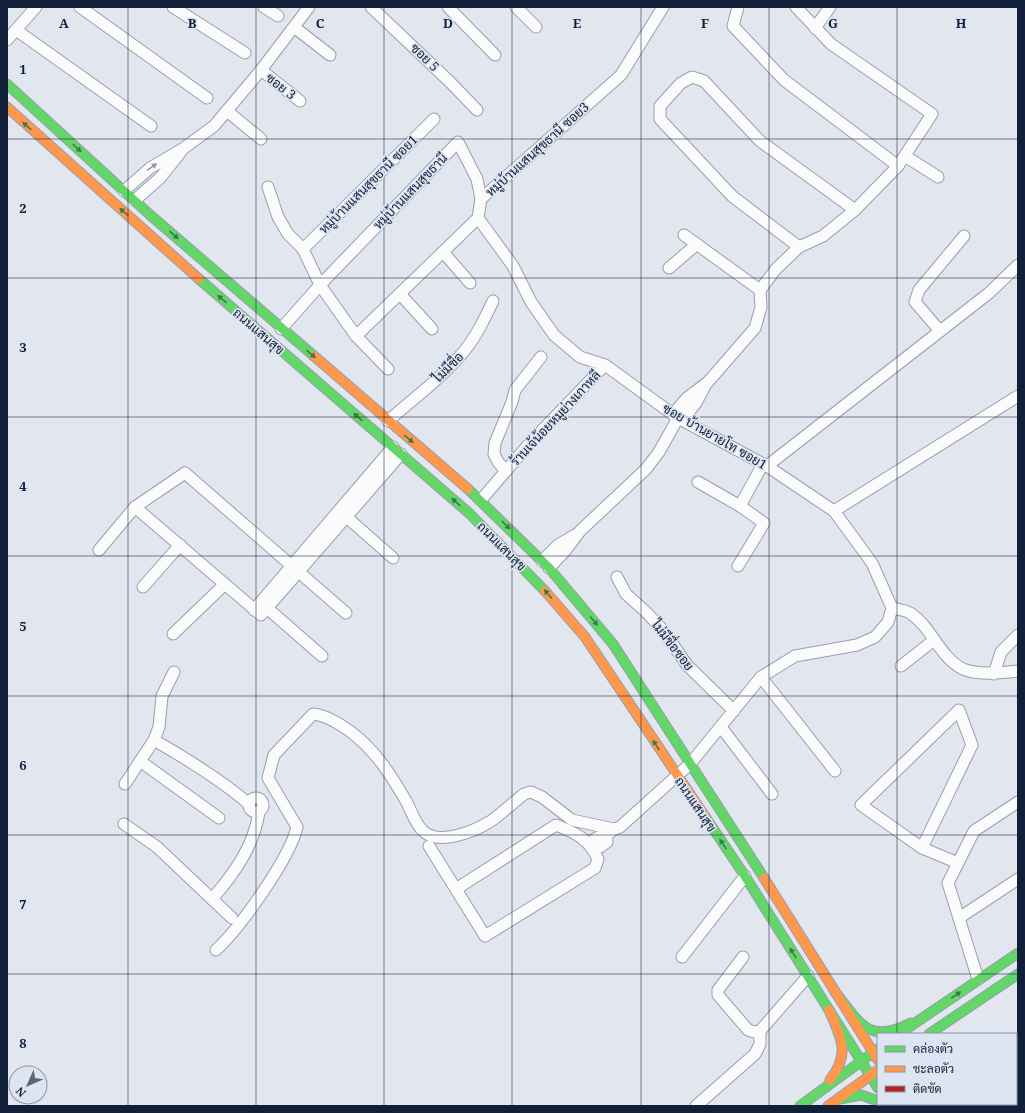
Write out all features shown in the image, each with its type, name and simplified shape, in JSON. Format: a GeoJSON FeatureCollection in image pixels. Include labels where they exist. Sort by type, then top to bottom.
{"type":"FeatureCollection","features":[{"type":"Feature","properties":{"kind":"main road","name":"ถนนแสนสุข"},"geometry":{"type":"LineString","coordinates":[[7,84],[124,191],[481,500],[546,564],[613,644],[876,1054]]}},
{"type":"Feature","properties":{"kind":"main road","name":"ถนนแสนสุข"},"geometry":{"type":"LineString","coordinates":[[7,107],[282,352],[470,514],[529,573],[585,637],[745,876],[877,1086]]}},
{"type":"Feature","properties":{"kind":"main road"},"geometry":{"type":"LineString","coordinates":[[260,332],[264,333],[270,331],[272,325],[269,318]]}},
{"type":"Feature","properties":{"kind":"main road"},"geometry":{"type":"LineString","coordinates":[[282,352],[285,342],[295,340]]}},
{"type":"Feature","properties":{"kind":"main road"},"geometry":{"type":"LineString","coordinates":[[901,1033],[1018,953]]}},
{"type":"Feature","properties":{"kind":"main road"},"geometry":{"type":"LineString","coordinates":[[931,1033],[1018,974]]}},
{"type":"Feature","properties":{"kind":"main road"},"geometry":{"type":"LineString","coordinates":[[835,992],[860,1022],[876,1032],[884,1033],[893,1031],[924,1017]]}},
{"type":"Feature","properties":{"kind":"main road"},"geometry":{"type":"LineString","coordinates":[[817,1093],[837,1072],[843,1059],[842,1044],[829,1010]]}},
{"type":"Feature","properties":{"kind":"main road"},"geometry":{"type":"LineString","coordinates":[[800,1106],[861,1061],[876,1054]]}},
{"type":"Feature","properties":{"kind":"main road"},"geometry":{"type":"LineString","coordinates":[[832,1103],[877,1071]]}},
{"type":"Feature","properties":{"kind":"main road"},"geometry":{"type":"LineString","coordinates":[[832,1103],[860,1095],[877,1101]]}},
{"type":"Feature","properties":{"kind":"street"},"geometry":{"type":"LineString","coordinates":[[80,7],[207,98]]}},
{"type":"Feature","properties":{"kind":"street"},"geometry":{"type":"LineString","coordinates":[[174,7],[245,53]]}},
{"type":"Feature","properties":{"kind":"street"},"geometry":{"type":"LineString","coordinates":[[264,7],[278,16]]}},
{"type":"Feature","properties":{"kind":"street"},"geometry":{"type":"LineString","coordinates":[[124,191],[150,168],[184,148],[214,126],[261,70],[309,7]]}},
{"type":"Feature","properties":{"kind":"street","name":"ซอย 5"},"geometry":{"type":"LineString","coordinates":[[371,7],[450,82],[477,110]]}},
{"type":"Feature","properties":{"kind":"street"},"geometry":{"type":"LineString","coordinates":[[448,7],[495,55]]}},
{"type":"Feature","properties":{"kind":"street"},"geometry":{"type":"LineString","coordinates":[[516,7],[536,27]]}},
{"type":"Feature","properties":{"kind":"street","name":"หมู่บ้านแสนสุขธานี ซอย3"},"geometry":{"type":"LineString","coordinates":[[478,218],[480,199],[621,75],[663,7]]}},
{"type":"Feature","properties":{"kind":"street"},"geometry":{"type":"LineString","coordinates":[[738,7],[733,26],[784,80],[898,166]]}},
{"type":"Feature","properties":{"kind":"street"},"geometry":{"type":"LineString","coordinates":[[546,564],[558,545],[580,531],[646,469],[659,452],[678,417],[696,403],[708,382],[755,328],[762,307],[760,290],[776,269],[799,247],[822,236],[855,210],[898,166],[932,114],[831,44],[814,28],[796,7]]}},
{"type":"Feature","properties":{"kind":"street"},"geometry":{"type":"LineString","coordinates":[[814,28],[830,7]]}},
{"type":"Feature","properties":{"kind":"street"},"geometry":{"type":"LineString","coordinates":[[7,40],[16,30],[30,9]]}},
{"type":"Feature","properties":{"kind":"street"},"geometry":{"type":"LineString","coordinates":[[294,27],[330,56]]}},
{"type":"Feature","properties":{"kind":"street"},"geometry":{"type":"LineString","coordinates":[[16,30],[151,126]]}},
{"type":"Feature","properties":{"kind":"street","name":"ซอย 3"},"geometry":{"type":"LineString","coordinates":[[261,70],[300,102]]}},
{"type":"Feature","properties":{"kind":"street"},"geometry":{"type":"LineString","coordinates":[[799,247],[732,196],[660,119],[660,106],[681,83],[692,77],[704,81],[760,141],[855,210]]}},
{"type":"Feature","properties":{"kind":"street"},"geometry":{"type":"LineString","coordinates":[[227,111],[261,139]]}},
{"type":"Feature","properties":{"kind":"street","name":"หมู่บ้านแสนสุขธานี ซอย1"},"geometry":{"type":"LineString","coordinates":[[303,249],[434,118]]}},
{"type":"Feature","properties":{"kind":"street","name":"หมู่บ้านแสนสุขธานี"},"geometry":{"type":"LineString","coordinates":[[282,328],[320,285],[458,142],[477,179],[480,199]]}},
{"type":"Feature","properties":{"kind":"street"},"geometry":{"type":"LineString","coordinates":[[135,200],[160,178],[184,148]]}},
{"type":"Feature","properties":{"kind":"street"},"geometry":{"type":"LineString","coordinates":[[905,156],[938,177]]}},
{"type":"Feature","properties":{"kind":"street"},"geometry":{"type":"LineString","coordinates":[[268,187],[278,217],[288,234],[303,249],[320,285],[356,336],[388,369]]}},
{"type":"Feature","properties":{"kind":"street"},"geometry":{"type":"LineString","coordinates":[[356,336],[478,218]]}},
{"type":"Feature","properties":{"kind":"street","name":"ซอย บ้านยายโท ซอย1"},"geometry":{"type":"LineString","coordinates":[[478,218],[513,266],[531,302],[554,335],[580,357],[605,365],[678,417],[765,465],[834,511],[872,563],[892,608]]}},
{"type":"Feature","properties":{"kind":"street"},"geometry":{"type":"LineString","coordinates":[[684,235],[760,290]]}},
{"type":"Feature","properties":{"kind":"street"},"geometry":{"type":"LineString","coordinates":[[940,331],[915,302],[919,290],[964,236]]}},
{"type":"Feature","properties":{"kind":"street"},"geometry":{"type":"LineString","coordinates":[[669,268],[697,244]]}},
{"type":"Feature","properties":{"kind":"street"},"geometry":{"type":"LineString","coordinates":[[443,252],[470,283]]}},
{"type":"Feature","properties":{"kind":"street"},"geometry":{"type":"LineString","coordinates":[[740,506],[765,465],[989,293],[1018,265]]}},
{"type":"Feature","properties":{"kind":"street"},"geometry":{"type":"LineString","coordinates":[[400,294],[432,328]]}},
{"type":"Feature","properties":{"kind":"street","name":"ไม่มีชื่อ"},"geometry":{"type":"LineString","coordinates":[[388,421],[444,373],[466,349],[480,327],[493,301]]}},
{"type":"Feature","properties":{"kind":"street","name":"ร้านเจ้น้อยหมูย่างเกาหลี"},"geometry":{"type":"LineString","coordinates":[[506,471],[498,462],[494,454],[495,443],[512,402],[514,390],[541,357]]}},
{"type":"Feature","properties":{"kind":"street","name":"ร้านเจ้น้อยหมูย่างเกาหลี"},"geometry":{"type":"LineString","coordinates":[[481,500],[529,444],[605,365]]}},
{"type":"Feature","properties":{"kind":"street"},"geometry":{"type":"LineString","coordinates":[[834,511],[1018,396]]}},
{"type":"Feature","properties":{"kind":"street"},"geometry":{"type":"LineString","coordinates":[[135,507],[260,615],[296,569],[397,451]]}},
{"type":"Feature","properties":{"kind":"street"},"geometry":{"type":"LineString","coordinates":[[99,550],[135,507],[185,472],[346,613]]}},
{"type":"Feature","properties":{"kind":"street"},"geometry":{"type":"LineString","coordinates":[[698,482],[740,506],[764,524],[738,566]]}},
{"type":"Feature","properties":{"kind":"street"},"geometry":{"type":"LineString","coordinates":[[343,514],[393,558]]}},
{"type":"Feature","properties":{"kind":"street"},"geometry":{"type":"LineString","coordinates":[[143,587],[180,545]]}},
{"type":"Feature","properties":{"kind":"street"},"geometry":{"type":"LineString","coordinates":[[254,610],[296,569]]}},
{"type":"Feature","properties":{"kind":"street","name":"ไม่มีชื่อซอย"},"geometry":{"type":"LineString","coordinates":[[618,577],[626,594],[646,611],[663,630],[688,665],[734,711]]}},
{"type":"Feature","properties":{"kind":"street"},"geometry":{"type":"LineString","coordinates":[[173,634],[225,584]]}},
{"type":"Feature","properties":{"kind":"street"},"geometry":{"type":"LineString","coordinates":[[267,608],[322,656]]}},
{"type":"Feature","properties":{"kind":"street"},"geometry":{"type":"LineString","coordinates":[[593,847],[605,845],[608,842],[610,833],[620,827],[678,777],[761,677],[795,656],[857,645],[875,637],[888,622],[892,608],[909,612],[920,621],[947,658],[963,669],[994,674],[1018,671]]}},
{"type":"Feature","properties":{"kind":"street"},"geometry":{"type":"LineString","coordinates":[[994,674],[1001,652],[1018,635]]}},
{"type":"Feature","properties":{"kind":"street"},"geometry":{"type":"LineString","coordinates":[[901,666],[934,640]]}},
{"type":"Feature","properties":{"kind":"street"},"geometry":{"type":"LineString","coordinates":[[125,784],[154,740],[159,728],[162,696],[174,672]]}},
{"type":"Feature","properties":{"kind":"street"},"geometry":{"type":"LineString","coordinates":[[761,677],[835,771]]}},
{"type":"Feature","properties":{"kind":"street"},"geometry":{"type":"LineString","coordinates":[[922,848],[972,745],[959,710],[861,804],[922,848],[958,863]]}},
{"type":"Feature","properties":{"kind":"street"},"geometry":{"type":"LineString","coordinates":[[216,950],[226,940],[264,889],[294,839],[297,827],[268,778],[274,755],[313,714],[322,715],[346,729],[364,742],[392,776],[423,831],[434,836],[447,838],[473,830],[490,822],[524,794],[531,792],[542,797],[572,820],[610,833]]}},
{"type":"Feature","properties":{"kind":"street"},"geometry":{"type":"LineString","coordinates":[[721,727],[772,794]]}},
{"type":"Feature","properties":{"kind":"street"},"geometry":{"type":"LineString","coordinates":[[154,740],[190,761],[249,804],[251,811],[259,812]]}},
{"type":"Feature","properties":{"kind":"street"},"geometry":{"type":"LineString","coordinates":[[140,761],[219,818]]}},
{"type":"Feature","properties":{"kind":"street"},"geometry":{"type":"LineString","coordinates":[[263,802],[277,794]]}},
{"type":"Feature","properties":{"kind":"street"},"geometry":{"type":"LineString","coordinates":[[249,804],[251,800],[256,798],[263,802]]}},
{"type":"Feature","properties":{"kind":"street"},"geometry":{"type":"LineString","coordinates":[[212,899],[233,874],[247,851],[257,823],[259,812],[264,807],[263,802]]}},
{"type":"Feature","properties":{"kind":"street"},"geometry":{"type":"LineString","coordinates":[[978,979],[948,883],[974,831],[1018,802]]}},
{"type":"Feature","properties":{"kind":"street"},"geometry":{"type":"LineString","coordinates":[[124,824],[157,848],[232,918]]}},
{"type":"Feature","properties":{"kind":"street"},"geometry":{"type":"LineString","coordinates":[[429,846],[484,936],[595,868],[598,859],[593,847],[574,832],[556,825],[456,889]]}},
{"type":"Feature","properties":{"kind":"street"},"geometry":{"type":"LineString","coordinates":[[682,957],[745,876]]}},
{"type":"Feature","properties":{"kind":"street"},"geometry":{"type":"LineString","coordinates":[[959,918],[1018,878]]}},
{"type":"Feature","properties":{"kind":"street"},"geometry":{"type":"LineString","coordinates":[[743,957],[718,990],[718,995],[748,1030],[754,1032],[760,1031],[808,976]]}},
{"type":"Feature","properties":{"kind":"street"},"geometry":{"type":"LineString","coordinates":[[696,1106],[755,1054],[760,1044],[760,1031]]}},
{"type":"Feature","properties":{"kind":"traffic: fast"},"geometry":{"type":"LineString","coordinates":[[7,84],[149,214],[314,356]]}},
{"type":"Feature","properties":{"kind":"traffic: fast"},"geometry":{"type":"LineString","coordinates":[[199,279],[470,514],[545,591]]}},
{"type":"Feature","properties":{"kind":"traffic: fast"},"geometry":{"type":"LineString","coordinates":[[468,489],[549,568],[613,644],[764,878]]}},
{"type":"Feature","properties":{"kind":"traffic: fast"},"geometry":{"type":"LineString","coordinates":[[706,818],[745,876],[877,1086]]}},
{"type":"Feature","properties":{"kind":"traffic: fast"},"geometry":{"type":"LineString","coordinates":[[900,1033],[1018,953]]}},
{"type":"Feature","properties":{"kind":"traffic: fast"},"geometry":{"type":"LineString","coordinates":[[930,1033],[1018,974]]}},
{"type":"Feature","properties":{"kind":"traffic: fast"},"geometry":{"type":"LineString","coordinates":[[835,992],[859,1021],[866,1027],[875,1031],[884,1032],[911,1023]]}},
{"type":"Feature","properties":{"kind":"traffic: fast"},"geometry":{"type":"LineString","coordinates":[[800,1106],[877,1050]]}},
{"type":"Feature","properties":{"kind":"traffic: fast"},"geometry":{"type":"LineString","coordinates":[[840,1099],[861,1095],[877,1101]]}},
{"type":"Feature","properties":{"kind":"traffic: slow"},"geometry":{"type":"LineString","coordinates":[[7,107],[199,279]]}},
{"type":"Feature","properties":{"kind":"traffic: slow"},"geometry":{"type":"LineString","coordinates":[[314,356],[468,489]]}},
{"type":"Feature","properties":{"kind":"traffic: slow"},"geometry":{"type":"LineString","coordinates":[[545,591],[585,637],[706,818]]}},
{"type":"Feature","properties":{"kind":"traffic: slow"},"geometry":{"type":"LineString","coordinates":[[764,878],[877,1058]]}},
{"type":"Feature","properties":{"kind":"traffic: slow"},"geometry":{"type":"LineString","coordinates":[[829,1010],[842,1045],[840,1062],[830,1080]]}},
{"type":"Feature","properties":{"kind":"traffic: slow"},"geometry":{"type":"LineString","coordinates":[[828,1106],[877,1071]]}}]}
